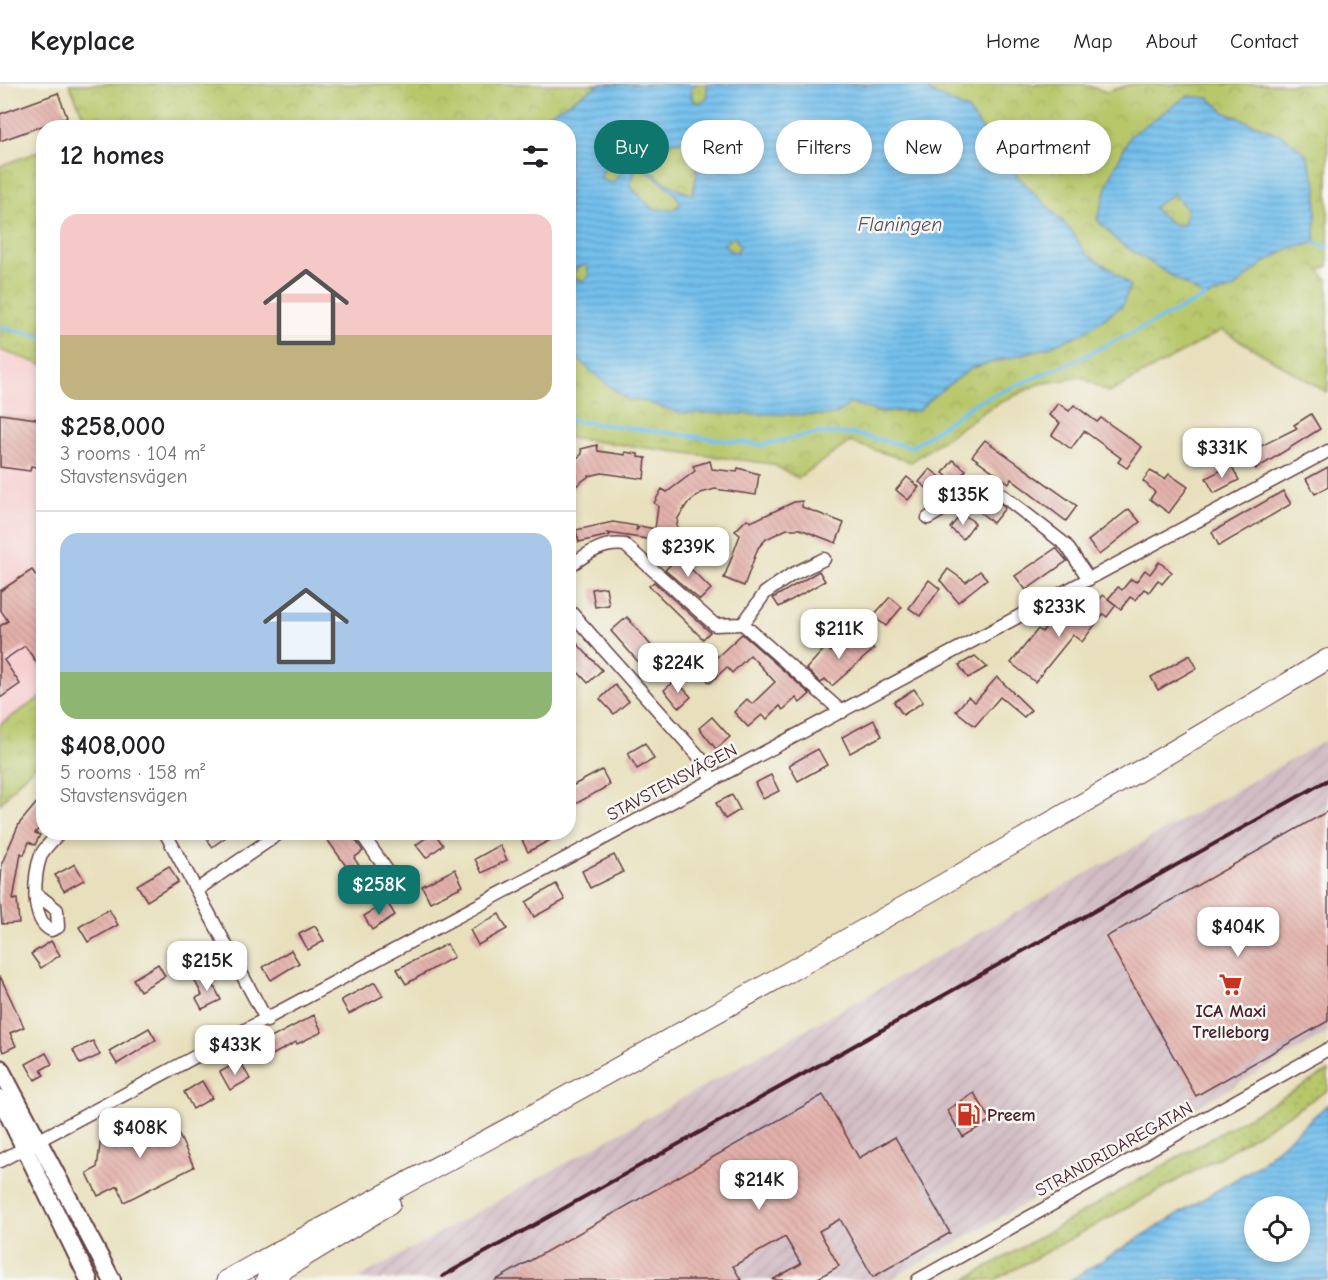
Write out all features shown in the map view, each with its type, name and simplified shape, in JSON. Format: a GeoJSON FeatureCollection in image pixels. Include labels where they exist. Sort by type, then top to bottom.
{"type":"FeatureCollection","features":[{"type":"Feature","properties":{"kind":"highway"},"geometry":{"type":"LineString","coordinates":[[227,1280],[516,1124],[897,910],[1328,658]]}},
{"type":"Feature","properties":{"kind":"highway"},"geometry":{"type":"LineString","coordinates":[[266,1280],[516,1124]]}},
{"type":"Feature","properties":{"kind":"highway"},"geometry":{"type":"LineString","coordinates":[[209,1280],[306,1236]]}},
{"type":"Feature","properties":{"kind":"main road"},"geometry":{"type":"LineString","coordinates":[[0,1068],[112,1280]]}},
{"type":"Feature","properties":{"kind":"main road"},"geometry":{"type":"LineString","coordinates":[[0,1098],[89,1280]]}},
{"type":"Feature","properties":{"kind":"street","name":"STAVSTENSVÄGEN"},"geometry":{"type":"LineString","coordinates":[[0,1161],[267,1021],[1328,451]]}},
{"type":"Feature","properties":{"kind":"street"},"geometry":{"type":"LineString","coordinates":[[928,518],[984,486],[993,488],[1066,545],[1089,579]]}},
{"type":"Feature","properties":{"kind":"street"},"geometry":{"type":"LineString","coordinates":[[576,561],[610,543],[625,545],[715,625],[743,624],[842,712]]}},
{"type":"Feature","properties":{"kind":"street"},"geometry":{"type":"LineString","coordinates":[[743,624],[765,592],[791,575],[824,559]]}},
{"type":"Feature","properties":{"kind":"street"},"geometry":{"type":"LineString","coordinates":[[576,618],[703,761],[712,781]]}},
{"type":"Feature","properties":{"kind":"street"},"geometry":{"type":"LineString","coordinates":[[38,895],[36,874],[42,852],[53,840]]}},
{"type":"Feature","properties":{"kind":"street"},"geometry":{"type":"LineString","coordinates":[[170,840],[267,1021]]}},
{"type":"Feature","properties":{"kind":"street"},"geometry":{"type":"LineString","coordinates":[[198,889],[269,840]]}},
{"type":"Feature","properties":{"kind":"street"},"geometry":{"type":"LineString","coordinates":[[366,840],[393,879]]}},
{"type":"Feature","properties":{"kind":"street","name":"STRANDRIDAREGATAN"},"geometry":{"type":"LineString","coordinates":[[918,1280],[1328,1049]]}},
{"type":"Feature","properties":{"kind":"shaded area"},"geometry":{"type":"Polygon","coordinates":[[[0,350],[36,362],[36,701],[0,724],[0,350]]]}},
{"type":"Feature","properties":{"kind":"shaded area"},"geometry":{"type":"Polygon","coordinates":[[[1328,739],[1328,1033],[889,1280],[355,1280],[1328,739]]]}},
{"type":"Feature","properties":{"kind":"green space"},"geometry":{"type":"Polygon","coordinates":[[[69,84],[1083,84],[1106,92],[1132,84],[1328,84],[1328,266],[1319,270],[1328,281],[1328,393],[1222,330],[1109,393],[1082,377],[1039,384],[991,407],[911,462],[850,442],[798,478],[772,464],[576,439],[576,120],[85,120],[69,84]]]}},
{"type":"Feature","properties":{"kind":"green space"},"geometry":{"type":"Polygon","coordinates":[[[36,153],[36,363],[0,350],[0,166],[36,153]]]}},
{"type":"Feature","properties":{"kind":"green space"},"geometry":{"type":"Polygon","coordinates":[[[36,701],[36,765],[0,804],[0,724],[36,701]]]}},
{"type":"Feature","properties":{"kind":"green space"},"geometry":{"type":"Polygon","coordinates":[[[1328,1071],[1328,1090],[1218,1158],[995,1280],[965,1280],[1328,1071]]]}},
{"type":"Feature","properties":{"kind":"water","name":"Flaningen"},"geometry":{"type":"Polygon","coordinates":[[[600,84],[696,84],[691,88],[692,100],[699,103],[707,98],[707,84],[927,84],[930,92],[968,110],[976,120],[975,174],[1016,174],[1071,230],[1086,254],[1111,269],[1130,286],[1122,306],[1083,333],[1049,347],[972,368],[935,395],[918,411],[878,412],[851,403],[835,415],[680,413],[643,401],[628,400],[576,358],[576,279],[583,281],[589,276],[587,265],[576,269],[576,120],[539,120],[600,84]],[[594,120],[594,174],[602,174],[600,179],[612,183],[620,174],[634,174],[630,186],[653,209],[673,210],[681,203],[652,174],[680,190],[693,194],[697,174],[764,174],[764,120],[681,120],[681,141],[669,143],[669,120],[594,120]],[[734,236],[724,244],[730,251],[737,252],[740,246],[734,236]]]}},
{"type":"Feature","properties":{"kind":"water"},"geometry":{"type":"Polygon","coordinates":[[[1187,96],[1209,98],[1226,113],[1284,136],[1306,154],[1317,185],[1315,243],[1288,249],[1262,264],[1233,289],[1205,297],[1118,242],[1097,219],[1110,178],[1130,136],[1187,96]],[[1173,194],[1153,208],[1173,224],[1184,225],[1187,209],[1173,194]]]}},
{"type":"Feature","properties":{"kind":"water"},"geometry":{"type":"Polygon","coordinates":[[[1328,1104],[1328,1280],[1070,1280],[1259,1165],[1328,1104]]]}},
{"type":"Feature","properties":{"kind":"building"},"geometry":{"type":"Polygon","coordinates":[[[58,93],[67,117],[59,120],[36,120],[36,128],[0,141],[0,114],[58,93]]]}},
{"type":"Feature","properties":{"kind":"building"},"geometry":{"type":"Polygon","coordinates":[[[1058,403],[1069,411],[1074,405],[1097,422],[1101,418],[1142,447],[1127,468],[1118,462],[1121,458],[1084,431],[1071,449],[1052,435],[1060,423],[1049,415],[1058,403]]]}},
{"type":"Feature","properties":{"kind":"building"},"geometry":{"type":"Polygon","coordinates":[[[0,414],[36,419],[36,467],[31,466],[30,471],[0,467],[0,414]]]}},
{"type":"Feature","properties":{"kind":"building"},"geometry":{"type":"Polygon","coordinates":[[[1311,414],[1320,429],[1256,469],[1247,453],[1297,428],[1294,425],[1311,414]]]}},
{"type":"Feature","properties":{"kind":"building"},"geometry":{"type":"Polygon","coordinates":[[[985,440],[1077,506],[1066,521],[1011,479],[1009,483],[972,456],[985,440]]]}},
{"type":"Feature","properties":{"kind":"building"},"geometry":{"type":"Polygon","coordinates":[[[597,445],[598,451],[625,455],[625,452],[638,454],[638,457],[646,458],[644,479],[602,473],[589,476],[576,486],[576,459],[582,454],[581,449],[597,445]]]}},
{"type":"Feature","properties":{"kind":"building"},"geometry":{"type":"Polygon","coordinates":[[[953,460],[966,470],[955,483],[943,473],[953,460]]]}},
{"type":"Feature","properties":{"kind":"building"},"geometry":{"type":"Polygon","coordinates":[[[710,461],[712,469],[737,472],[738,468],[759,474],[756,495],[715,489],[701,493],[687,504],[678,518],[673,555],[651,553],[653,540],[608,533],[610,535],[579,542],[576,530],[613,522],[637,526],[636,531],[640,526],[655,529],[658,506],[654,503],[662,489],[667,492],[695,471],[693,466],[710,461]]]}},
{"type":"Feature","properties":{"kind":"building"},"geometry":{"type":"Polygon","coordinates":[[[1231,465],[1239,480],[1214,493],[1206,478],[1231,465]]]}},
{"type":"Feature","properties":{"kind":"building"},"geometry":{"type":"Polygon","coordinates":[[[1328,467],[1328,487],[1315,494],[1306,479],[1328,467]]]}},
{"type":"Feature","properties":{"kind":"building"},"geometry":{"type":"Polygon","coordinates":[[[930,469],[943,479],[932,492],[919,482],[930,469]]]}},
{"type":"Feature","properties":{"kind":"building"},"geometry":{"type":"Polygon","coordinates":[[[1150,471],[1165,479],[1169,474],[1188,487],[1169,513],[1150,499],[1155,492],[1143,481],[1150,471]]]}},
{"type":"Feature","properties":{"kind":"building"},"geometry":{"type":"Polygon","coordinates":[[[907,477],[919,487],[908,500],[896,490],[907,477]]]}},
{"type":"Feature","properties":{"kind":"building"},"geometry":{"type":"Polygon","coordinates":[[[1283,491],[1291,504],[1219,546],[1212,532],[1283,491]]]}},
{"type":"Feature","properties":{"kind":"building"},"geometry":{"type":"Polygon","coordinates":[[[992,497],[1005,508],[993,523],[980,512],[992,497]]]}},
{"type":"Feature","properties":{"kind":"building"},"geometry":{"type":"Polygon","coordinates":[[[802,501],[802,507],[844,523],[836,543],[800,529],[787,529],[766,539],[758,548],[744,586],[724,578],[740,535],[735,531],[747,519],[751,522],[794,502],[802,501]]]}},
{"type":"Feature","properties":{"kind":"building"},"geometry":{"type":"Polygon","coordinates":[[[1129,509],[1140,522],[1099,555],[1088,541],[1129,509]]]}},
{"type":"Feature","properties":{"kind":"building"},"geometry":{"type":"Polygon","coordinates":[[[962,513],[975,523],[963,539],[950,528],[962,513]]]}},
{"type":"Feature","properties":{"kind":"building"},"geometry":{"type":"Polygon","coordinates":[[[1056,548],[1067,561],[1026,590],[1015,576],[1056,548]]]}},
{"type":"Feature","properties":{"kind":"building"},"geometry":{"type":"Polygon","coordinates":[[[679,557],[711,589],[700,600],[665,570],[679,557]]]}},
{"type":"Feature","properties":{"kind":"building"},"geometry":{"type":"Polygon","coordinates":[[[1159,562],[1172,572],[1162,584],[1158,580],[1149,592],[1144,589],[1135,600],[1130,597],[1121,609],[1108,599],[1118,587],[1122,590],[1131,579],[1136,582],[1145,570],[1150,574],[1159,562]]]}},
{"type":"Feature","properties":{"kind":"building"},"geometry":{"type":"Polygon","coordinates":[[[948,569],[966,582],[980,571],[987,579],[958,602],[940,580],[948,569]]]}},
{"type":"Feature","properties":{"kind":"building"},"geometry":{"type":"Polygon","coordinates":[[[32,570],[36,576],[36,662],[25,646],[4,660],[20,684],[0,698],[0,626],[8,621],[0,609],[0,591],[32,570]]]}},
{"type":"Feature","properties":{"kind":"building"},"geometry":{"type":"Polygon","coordinates":[[[819,571],[825,581],[779,607],[773,598],[819,571]]]}},
{"type":"Feature","properties":{"kind":"building"},"geometry":{"type":"Polygon","coordinates":[[[929,580],[940,589],[920,616],[909,608],[929,580]]]}},
{"type":"Feature","properties":{"kind":"building"},"geometry":{"type":"Polygon","coordinates":[[[654,582],[710,632],[703,639],[649,586],[654,582]]]}},
{"type":"Feature","properties":{"kind":"building"},"geometry":{"type":"Polygon","coordinates":[[[606,587],[609,605],[595,607],[592,589],[606,587]]]}},
{"type":"Feature","properties":{"kind":"building"},"geometry":{"type":"Polygon","coordinates":[[[1103,595],[1116,605],[1107,617],[1103,614],[1082,642],[1073,635],[1035,682],[1011,663],[1038,629],[1042,632],[1049,623],[1054,627],[1072,610],[1080,616],[1090,603],[1094,607],[1103,595]]]}},
{"type":"Feature","properties":{"kind":"building"},"geometry":{"type":"Polygon","coordinates":[[[890,597],[902,607],[886,626],[873,616],[890,597]]]}},
{"type":"Feature","properties":{"kind":"building"},"geometry":{"type":"Polygon","coordinates":[[[627,617],[664,661],[649,674],[611,631],[627,617]]]}},
{"type":"Feature","properties":{"kind":"building"},"geometry":{"type":"Polygon","coordinates":[[[851,632],[863,644],[867,641],[874,649],[832,686],[825,679],[821,683],[806,669],[826,647],[831,652],[851,632]]]}},
{"type":"Feature","properties":{"kind":"building"},"geometry":{"type":"Polygon","coordinates":[[[742,634],[810,694],[800,703],[796,698],[783,710],[780,706],[767,719],[762,715],[748,727],[734,712],[747,699],[752,704],[775,682],[750,655],[732,673],[727,667],[710,683],[696,668],[713,652],[717,657],[742,634]]]}},
{"type":"Feature","properties":{"kind":"building"},"geometry":{"type":"Polygon","coordinates":[[[576,642],[602,670],[588,683],[576,670],[576,642]]]}},
{"type":"Feature","properties":{"kind":"building"},"geometry":{"type":"Polygon","coordinates":[[[1190,655],[1197,668],[1158,690],[1151,677],[1190,655]]]}},
{"type":"Feature","properties":{"kind":"building"},"geometry":{"type":"Polygon","coordinates":[[[975,656],[987,667],[968,678],[959,665],[975,656]]]}},
{"type":"Feature","properties":{"kind":"building"},"geometry":{"type":"Polygon","coordinates":[[[997,677],[1031,710],[1024,717],[1000,697],[975,726],[956,711],[968,697],[975,702],[997,677]]]}},
{"type":"Feature","properties":{"kind":"building"},"geometry":{"type":"Polygon","coordinates":[[[676,680],[691,697],[679,708],[664,690],[676,680]]]}},
{"type":"Feature","properties":{"kind":"building"},"geometry":{"type":"Polygon","coordinates":[[[615,685],[629,701],[614,714],[600,699],[615,685]]]}},
{"type":"Feature","properties":{"kind":"building"},"geometry":{"type":"Polygon","coordinates":[[[914,689],[923,702],[903,715],[894,702],[914,689]]]}},
{"type":"Feature","properties":{"kind":"building"},"geometry":{"type":"Polygon","coordinates":[[[712,717],[730,737],[716,749],[699,728],[712,717]]]}},
{"type":"Feature","properties":{"kind":"building"},"geometry":{"type":"Polygon","coordinates":[[[874,720],[882,736],[850,753],[842,737],[874,720]]]}},
{"type":"Feature","properties":{"kind":"building"},"geometry":{"type":"Polygon","coordinates":[[[645,743],[654,759],[637,769],[628,753],[645,743]]]}},
{"type":"Feature","properties":{"kind":"building"},"geometry":{"type":"Polygon","coordinates":[[[818,749],[827,765],[798,781],[789,765],[818,749]]]}},
{"type":"Feature","properties":{"kind":"building"},"geometry":{"type":"Polygon","coordinates":[[[602,770],[610,785],[576,804],[576,784],[602,770]]]}},
{"type":"Feature","properties":{"kind":"building"},"geometry":{"type":"Polygon","coordinates":[[[771,775],[779,791],[763,799],[755,783],[771,775]]]}},
{"type":"Feature","properties":{"kind":"building"},"geometry":{"type":"Polygon","coordinates":[[[732,795],[740,810],[725,819],[716,803],[732,795]]]}},
{"type":"Feature","properties":{"kind":"building"},"geometry":{"type":"Polygon","coordinates":[[[36,804],[35,833],[38,840],[35,845],[29,842],[24,855],[21,853],[13,900],[17,899],[19,923],[2,924],[0,899],[2,863],[19,824],[36,804]]]}},
{"type":"Feature","properties":{"kind":"building","name":"ICA Maxi Trelleborg"},"geometry":{"type":"Polygon","coordinates":[[[1328,811],[1328,1021],[1196,1096],[1106,937],[1328,811]]]}},
{"type":"Feature","properties":{"kind":"building"},"geometry":{"type":"Polygon","coordinates":[[[208,840],[222,840],[212,847],[208,840]]]}},
{"type":"Feature","properties":{"kind":"building"},"geometry":{"type":"Polygon","coordinates":[[[328,840],[355,840],[363,851],[354,858],[373,887],[352,900],[343,886],[355,879],[328,840]]]}},
{"type":"Feature","properties":{"kind":"building"},"geometry":{"type":"Polygon","coordinates":[[[423,840],[440,840],[443,845],[426,858],[416,845],[423,840]]]}},
{"type":"Feature","properties":{"kind":"building"},"geometry":{"type":"Polygon","coordinates":[[[522,840],[550,840],[528,852],[522,840]]]}},
{"type":"Feature","properties":{"kind":"building"},"geometry":{"type":"Polygon","coordinates":[[[500,845],[507,860],[482,873],[475,859],[500,845]]]}},
{"type":"Feature","properties":{"kind":"building"},"geometry":{"type":"Polygon","coordinates":[[[614,855],[623,872],[590,888],[582,871],[614,855]]]}},
{"type":"Feature","properties":{"kind":"building"},"geometry":{"type":"Polygon","coordinates":[[[75,864],[84,880],[64,891],[55,875],[75,864]]]}},
{"type":"Feature","properties":{"kind":"building"},"geometry":{"type":"Polygon","coordinates":[[[169,866],[178,882],[147,901],[137,885],[169,866]]]}},
{"type":"Feature","properties":{"kind":"building"},"geometry":{"type":"Polygon","coordinates":[[[455,869],[463,886],[430,902],[422,886],[455,869]]]}},
{"type":"Feature","properties":{"kind":"building"},"geometry":{"type":"Polygon","coordinates":[[[556,884],[565,900],[534,917],[526,902],[556,884]]]}},
{"type":"Feature","properties":{"kind":"building"},"geometry":{"type":"Polygon","coordinates":[[[387,902],[395,915],[372,930],[364,916],[387,902]]]}},
{"type":"Feature","properties":{"kind":"building"},"geometry":{"type":"Polygon","coordinates":[[[109,909],[118,925],[88,942],[79,927],[109,909]]]}},
{"type":"Feature","properties":{"kind":"building"},"geometry":{"type":"Polygon","coordinates":[[[499,914],[507,929],[478,945],[470,930],[499,914]]]}},
{"type":"Feature","properties":{"kind":"building"},"geometry":{"type":"Polygon","coordinates":[[[315,926],[324,941],[308,950],[299,934],[315,926]]]}},
{"type":"Feature","properties":{"kind":"building"},"geometry":{"type":"Polygon","coordinates":[[[51,941],[60,955],[41,968],[31,954],[51,941]]]}},
{"type":"Feature","properties":{"kind":"building"},"geometry":{"type":"Polygon","coordinates":[[[447,944],[454,957],[406,984],[397,969],[447,944]]]}},
{"type":"Feature","properties":{"kind":"building"},"geometry":{"type":"Polygon","coordinates":[[[291,950],[299,963],[271,980],[263,967],[291,950]]]}},
{"type":"Feature","properties":{"kind":"building"},"geometry":{"type":"Polygon","coordinates":[[[158,964],[165,976],[140,991],[133,979],[158,964]]]}},
{"type":"Feature","properties":{"kind":"building"},"geometry":{"type":"Polygon","coordinates":[[[208,974],[221,1000],[202,1009],[196,998],[202,995],[195,981],[208,974]]]}},
{"type":"Feature","properties":{"kind":"building"},"geometry":{"type":"Polygon","coordinates":[[[0,976],[24,1027],[10,1033],[16,1046],[3,1052],[0,1044],[0,976]]]}},
{"type":"Feature","properties":{"kind":"building"},"geometry":{"type":"Polygon","coordinates":[[[375,982],[383,996],[349,1014],[341,1000],[375,982]]]}},
{"type":"Feature","properties":{"kind":"building"},"geometry":{"type":"Polygon","coordinates":[[[314,1015],[322,1032],[297,1044],[296,1042],[263,1060],[256,1046],[314,1015]]]}},
{"type":"Feature","properties":{"kind":"building"},"geometry":{"type":"Polygon","coordinates":[[[149,1028],[156,1040],[117,1064],[109,1051],[149,1028]]]}},
{"type":"Feature","properties":{"kind":"building"},"geometry":{"type":"Polygon","coordinates":[[[93,1041],[100,1055],[80,1064],[73,1050],[93,1041]]]}},
{"type":"Feature","properties":{"kind":"building"},"geometry":{"type":"Polygon","coordinates":[[[46,1053],[52,1064],[41,1070],[44,1075],[35,1080],[26,1064],[46,1053]]]}},
{"type":"Feature","properties":{"kind":"building"},"geometry":{"type":"Polygon","coordinates":[[[240,1061],[250,1079],[230,1090],[220,1072],[240,1061]]]}},
{"type":"Feature","properties":{"kind":"building"},"geometry":{"type":"Polygon","coordinates":[[[202,1081],[212,1098],[193,1109],[184,1092],[202,1081]]]}},
{"type":"Feature","properties":{"kind":"building","name":"Preem"},"geometry":{"type":"Polygon","coordinates":[[[974,1093],[991,1120],[963,1137],[947,1110],[974,1093]]]}},
{"type":"Feature","properties":{"kind":"building"},"geometry":{"type":"Polygon","coordinates":[[[823,1095],[859,1158],[895,1137],[950,1233],[873,1277],[840,1219],[819,1231],[839,1266],[815,1280],[772,1280],[801,1264],[785,1237],[733,1266],[741,1280],[496,1280],[823,1095]]]}},
{"type":"Feature","properties":{"kind":"building"},"geometry":{"type":"Polygon","coordinates":[[[169,1114],[194,1167],[124,1202],[118,1186],[98,1196],[87,1173],[97,1168],[101,1138],[128,1125],[132,1131],[169,1114]]]}},
{"type":"Feature","properties":{"kind":"waterway"},"geometry":{"type":"LineString","coordinates":[[1315,243],[1328,247]]}},
{"type":"Feature","properties":{"kind":"waterway"},"geometry":{"type":"LineString","coordinates":[[576,421],[761,445],[818,433],[854,434],[912,447],[975,403],[1074,361],[1205,297]]}},
{"type":"Feature","properties":{"kind":"waterway"},"geometry":{"type":"LineString","coordinates":[[0,327],[36,335]]}},
{"type":"Feature","properties":{"kind":"railway"},"geometry":{"type":"LineString","coordinates":[[443,1276],[1328,780]]}},
{"type":"Feature","properties":{"kind":"place","name":"ICA Maxi Trelleborg"},"geometry":{"type":"Point","coordinates":[1231,985]}},
{"type":"Feature","properties":{"kind":"place","name":"Preem"},"geometry":{"type":"Point","coordinates":[969,1115]}}]}
